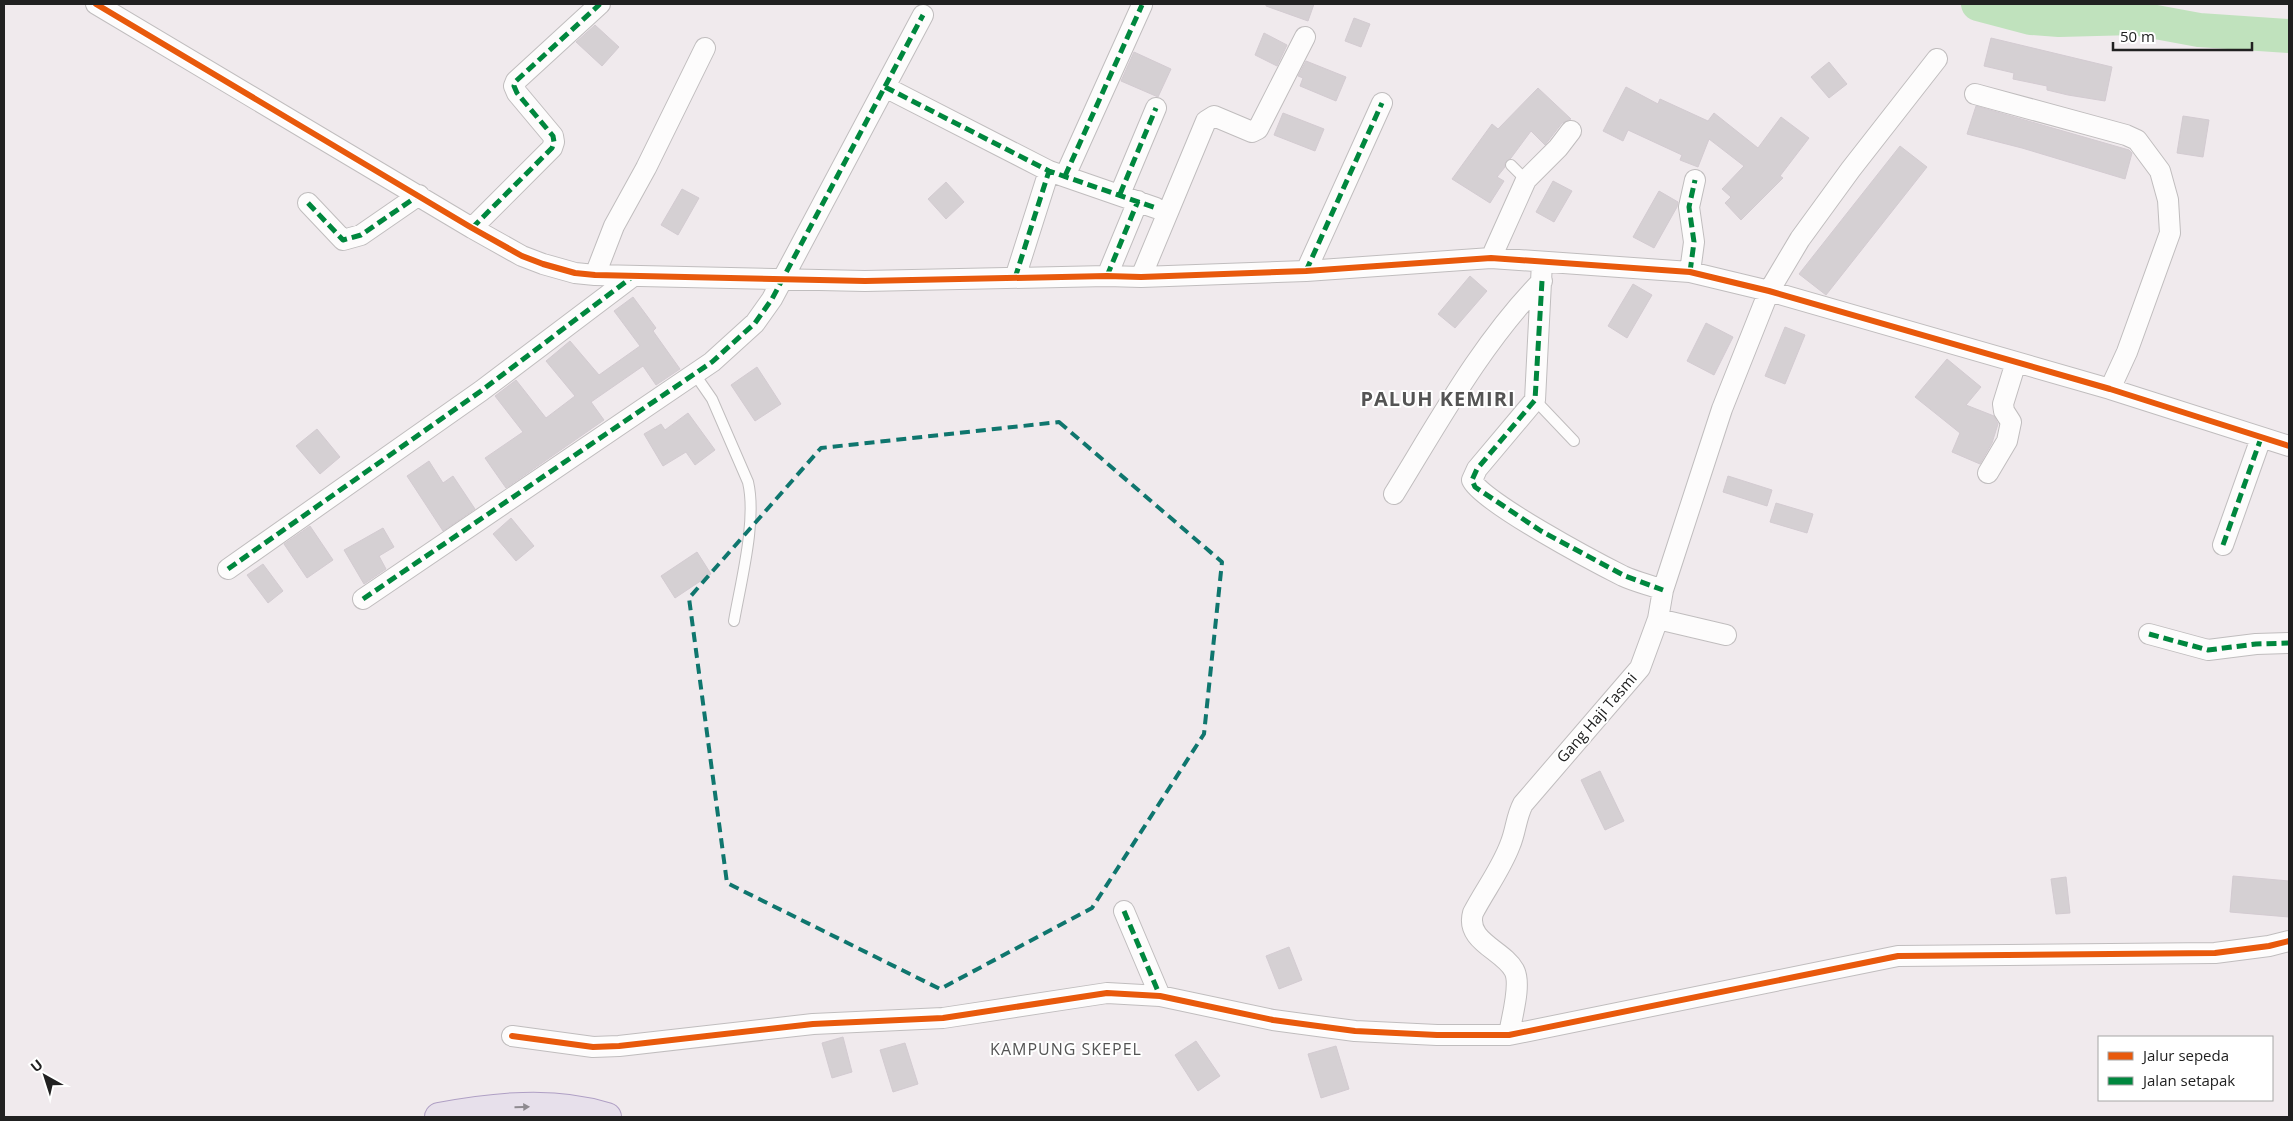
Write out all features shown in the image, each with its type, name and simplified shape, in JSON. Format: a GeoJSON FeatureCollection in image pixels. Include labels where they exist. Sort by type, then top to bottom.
{"type":"FeatureCollection","features":[{"type":"Feature","properties":{"kind":"highway"},"geometry":{"type":"LineString","coordinates":[[439,1117],[511,1107],[546,1106],[607,1117]]}},
{"type":"Feature","properties":{"kind":"street"},"geometry":{"type":"LineString","coordinates":[[96,4],[472,228],[522,256],[575,273],[632,277],[784,278],[866,281],[1107,276],[1141,278],[1491,258],[1542,271],[1690,272],[1769,291],[2110,389],[2289,446]]}},
{"type":"Feature","properties":{"kind":"street"},"geometry":{"type":"LineString","coordinates":[[472,228],[552,148],[554,142],[553,136],[517,93],[514,86],[516,81],[600,4]]}},
{"type":"Feature","properties":{"kind":"street"},"geometry":{"type":"LineString","coordinates":[[1015,278],[1057,173],[1142,5]]}},
{"type":"Feature","properties":{"kind":"street"},"geometry":{"type":"LineString","coordinates":[[364,599],[694,373],[730,347],[755,323],[784,278],[924,15]]}},
{"type":"Feature","properties":{"kind":"street"},"geometry":{"type":"LineString","coordinates":[[1141,278],[1170,213],[1206,122],[1214,116],[1252,132],[1258,129],[1262,125],[1305,37]]}},
{"type":"Feature","properties":{"kind":"street"},"geometry":{"type":"LineString","coordinates":[[595,275],[614,226],[646,168],[705,48]]}},
{"type":"Feature","properties":{"kind":"street","name":"Gang Haji Tasmi"},"geometry":{"type":"LineString","coordinates":[[1509,1035],[1516,990],[1514,970],[1474,931],[1471,921],[1473,913],[1499,870],[1511,844],[1518,814],[1523,804],[1640,668],[1658,619],[1663,590],[1722,409],[1769,291],[1800,239],[1851,169],[1937,59]]}},
{"type":"Feature","properties":{"kind":"street"},"geometry":{"type":"LineString","coordinates":[[885,87],[1057,173],[1138,201]]}},
{"type":"Feature","properties":{"kind":"street"},"geometry":{"type":"LineString","coordinates":[[1975,94],[2126,135],[2137,140],[2160,171],[2168,200],[2170,233],[2127,352],[2110,389]]}},
{"type":"Feature","properties":{"kind":"street"},"geometry":{"type":"LineString","coordinates":[[1306,270],[1382,103]]}},
{"type":"Feature","properties":{"kind":"street"},"geometry":{"type":"LineString","coordinates":[[1107,276],[1138,201],[1156,108]]}},
{"type":"Feature","properties":{"kind":"street"},"geometry":{"type":"LineString","coordinates":[[1491,258],[1526,180],[1571,131]]}},
{"type":"Feature","properties":{"kind":"street"},"geometry":{"type":"LineString","coordinates":[[1690,272],[1694,242],[1688,207],[1695,180]]}},
{"type":"Feature","properties":{"kind":"street"},"geometry":{"type":"LineString","coordinates":[[308,203],[343,240],[361,235],[419,195]]}},
{"type":"Feature","properties":{"kind":"street"},"geometry":{"type":"LineString","coordinates":[[1542,271],[1535,400],[1477,469],[1472,480],[1475,486],[1549,535],[1624,576],[1663,590]]}},
{"type":"Feature","properties":{"kind":"street"},"geometry":{"type":"LineString","coordinates":[[1394,494],[1463,384],[1542,271]]}},
{"type":"Feature","properties":{"kind":"street"},"geometry":{"type":"LineString","coordinates":[[228,569],[481,391],[632,277]]}},
{"type":"Feature","properties":{"kind":"street"},"geometry":{"type":"LineString","coordinates":[[1988,473],[2007,441],[2011,422],[2004,411],[2003,404],[2016,362]]}},
{"type":"Feature","properties":{"kind":"street"},"geometry":{"type":"LineString","coordinates":[[2223,545],[2261,438]]}},
{"type":"Feature","properties":{"kind":"street"},"geometry":{"type":"LineString","coordinates":[[1658,619],[1726,635]]}},
{"type":"Feature","properties":{"kind":"street"},"geometry":{"type":"LineString","coordinates":[[2150,634],[2208,650],[2256,644],[2289,643]]}},
{"type":"Feature","properties":{"kind":"street"},"geometry":{"type":"LineString","coordinates":[[1124,911],[1160,996]]}},
{"type":"Feature","properties":{"kind":"street"},"geometry":{"type":"LineString","coordinates":[[512,1036],[593,1047],[619,1046],[813,1024],[943,1018],[1107,993],[1160,996],[1273,1020],[1355,1031],[1437,1035],[1509,1035],[1898,956],[2215,953],[2270,946],[2289,941]]}},
{"type":"Feature","properties":{"kind":"lane"},"geometry":{"type":"LineString","coordinates":[[1511,165],[1526,180]]}},
{"type":"Feature","properties":{"kind":"lane"},"geometry":{"type":"LineString","coordinates":[[694,373],[712,398],[748,482],[751,496],[750,517],[734,621]]}},
{"type":"Feature","properties":{"kind":"lane"},"geometry":{"type":"LineString","coordinates":[[1535,400],[1574,441]]}},
{"type":"Feature","properties":{"kind":"highlighted area"},"geometry":{"type":"Polygon","coordinates":[[[1059,422],[1222,562],[1204,734],[1092,908],[940,989],[727,883],[689,598],[821,448],[1059,422]]]}},
{"type":"Feature","properties":{"kind":"building"},"geometry":{"type":"Polygon","coordinates":[[[1266,4],[1314,4],[1308,21],[1266,6],[1266,4]]]}},
{"type":"Feature","properties":{"kind":"building"},"geometry":{"type":"Polygon","coordinates":[[[1354,18],[1370,24],[1361,47],[1345,41],[1354,18]]]}},
{"type":"Feature","properties":{"kind":"building"},"geometry":{"type":"Polygon","coordinates":[[[595,25],[619,47],[602,66],[576,42],[595,25]]]}},
{"type":"Feature","properties":{"kind":"building"},"geometry":{"type":"Polygon","coordinates":[[[1264,33],[1287,45],[1277,66],[1255,55],[1264,33]]]}},
{"type":"Feature","properties":{"kind":"building"},"geometry":{"type":"Polygon","coordinates":[[[1991,38],[2112,67],[2105,101],[2047,90],[2047,86],[2013,79],[2014,73],[1984,66],[1991,38]]]}},
{"type":"Feature","properties":{"kind":"building"},"geometry":{"type":"Polygon","coordinates":[[[1134,52],[1171,69],[1158,97],[1121,81],[1134,52]]]}},
{"type":"Feature","properties":{"kind":"building"},"geometry":{"type":"Polygon","coordinates":[[[1306,61],[1346,77],[1336,101],[1300,86],[1303,78],[1298,76],[1306,61]]]}},
{"type":"Feature","properties":{"kind":"building"},"geometry":{"type":"Polygon","coordinates":[[[1829,62],[1847,84],[1829,98],[1811,77],[1829,62]]]}},
{"type":"Feature","properties":{"kind":"building"},"geometry":{"type":"Polygon","coordinates":[[[1626,87],[1658,104],[1660,99],[1708,121],[1714,113],[1758,148],[1781,117],[1809,138],[1780,176],[1783,178],[1741,220],[1725,203],[1731,197],[1722,189],[1744,166],[1709,139],[1698,167],[1680,160],[1682,155],[1628,130],[1623,141],[1603,131],[1626,87]]]}},
{"type":"Feature","properties":{"kind":"building"},"geometry":{"type":"Polygon","coordinates":[[[1538,88],[1571,119],[1562,123],[1545,145],[1531,131],[1511,158],[1505,163],[1505,167],[1497,177],[1504,181],[1490,203],[1452,179],[1492,124],[1498,129],[1538,88]]]}},
{"type":"Feature","properties":{"kind":"building"},"geometry":{"type":"Polygon","coordinates":[[[1976,106],[2129,150],[2132,153],[2125,179],[2022,148],[1967,134],[1976,106]]]}},
{"type":"Feature","properties":{"kind":"building"},"geometry":{"type":"Polygon","coordinates":[[[1283,113],[1324,129],[1315,151],[1274,135],[1283,113]]]}},
{"type":"Feature","properties":{"kind":"building"},"geometry":{"type":"Polygon","coordinates":[[[2183,116],[2209,120],[2203,157],[2177,153],[2183,116]]]}},
{"type":"Feature","properties":{"kind":"building"},"geometry":{"type":"Polygon","coordinates":[[[1900,146],[1927,167],[1826,295],[1799,274],[1900,146]]]}},
{"type":"Feature","properties":{"kind":"building"},"geometry":{"type":"Polygon","coordinates":[[[1553,181],[1572,191],[1554,222],[1536,212],[1553,181]]]}},
{"type":"Feature","properties":{"kind":"building"},"geometry":{"type":"Polygon","coordinates":[[[946,182],[964,202],[946,219],[928,199],[946,182]]]}},
{"type":"Feature","properties":{"kind":"building"},"geometry":{"type":"Polygon","coordinates":[[[682,189],[699,198],[678,235],[661,225],[682,189]]]}},
{"type":"Feature","properties":{"kind":"building"},"geometry":{"type":"Polygon","coordinates":[[[1659,191],[1678,202],[1654,248],[1633,237],[1659,191]]]}},
{"type":"Feature","properties":{"kind":"building"},"geometry":{"type":"Polygon","coordinates":[[[1470,276],[1487,291],[1455,328],[1438,314],[1470,276]]]}},
{"type":"Feature","properties":{"kind":"building"},"geometry":{"type":"Polygon","coordinates":[[[1633,284],[1652,295],[1627,338],[1608,326],[1633,284]]]}},
{"type":"Feature","properties":{"kind":"building"},"geometry":{"type":"Polygon","coordinates":[[[633,297],[656,328],[653,331],[680,369],[656,385],[643,366],[591,402],[604,420],[506,488],[485,458],[523,432],[495,396],[516,380],[546,418],[575,396],[546,361],[570,341],[599,375],[640,346],[614,311],[633,297]]]}},
{"type":"Feature","properties":{"kind":"building"},"geometry":{"type":"Polygon","coordinates":[[[1706,323],[1733,337],[1714,375],[1687,361],[1706,323]]]}},
{"type":"Feature","properties":{"kind":"building"},"geometry":{"type":"Polygon","coordinates":[[[1785,327],[1805,335],[1785,384],[1765,376],[1785,327]]]}},
{"type":"Feature","properties":{"kind":"building"},"geometry":{"type":"Polygon","coordinates":[[[1947,359],[1981,387],[1966,405],[1994,416],[1998,424],[1992,443],[1980,464],[1952,452],[1960,433],[1915,397],[1947,359]]]}},
{"type":"Feature","properties":{"kind":"building"},"geometry":{"type":"Polygon","coordinates":[[[757,367],[781,404],[755,421],[731,385],[757,367]]]}},
{"type":"Feature","properties":{"kind":"building"},"geometry":{"type":"Polygon","coordinates":[[[688,413],[715,450],[695,465],[686,452],[663,466],[644,434],[661,424],[665,430],[688,413]]]}},
{"type":"Feature","properties":{"kind":"building"},"geometry":{"type":"Polygon","coordinates":[[[317,429],[340,457],[320,474],[296,446],[317,429]]]}},
{"type":"Feature","properties":{"kind":"building"},"geometry":{"type":"Polygon","coordinates":[[[429,461],[443,483],[453,476],[475,509],[443,531],[407,476],[429,461]]]}},
{"type":"Feature","properties":{"kind":"building"},"geometry":{"type":"Polygon","coordinates":[[[1728,476],[1772,490],[1767,506],[1723,492],[1728,476]]]}},
{"type":"Feature","properties":{"kind":"building"},"geometry":{"type":"Polygon","coordinates":[[[1776,503],[1813,514],[1807,533],[1770,522],[1776,503]]]}},
{"type":"Feature","properties":{"kind":"building"},"geometry":{"type":"Polygon","coordinates":[[[511,518],[534,546],[516,561],[493,534],[511,518]]]}},
{"type":"Feature","properties":{"kind":"building"},"geometry":{"type":"Polygon","coordinates":[[[310,526],[333,560],[307,578],[284,544],[310,526]]]}},
{"type":"Feature","properties":{"kind":"building"},"geometry":{"type":"Polygon","coordinates":[[[383,528],[394,547],[379,556],[386,569],[364,584],[344,550],[383,528]]]}},
{"type":"Feature","properties":{"kind":"building"},"geometry":{"type":"Polygon","coordinates":[[[697,552],[711,574],[675,598],[661,576],[697,552]]]}},
{"type":"Feature","properties":{"kind":"building"},"geometry":{"type":"Polygon","coordinates":[[[263,564],[283,591],[268,603],[247,575],[263,564]]]}},
{"type":"Feature","properties":{"kind":"building"},"geometry":{"type":"Polygon","coordinates":[[[1600,771],[1624,821],[1605,830],[1581,780],[1600,771]]]}},
{"type":"Feature","properties":{"kind":"building"},"geometry":{"type":"Polygon","coordinates":[[[2233,876],[2289,881],[2289,917],[2230,912],[2233,876]]]}},
{"type":"Feature","properties":{"kind":"building"},"geometry":{"type":"Polygon","coordinates":[[[2066,877],[2070,913],[2056,914],[2051,879],[2066,877]]]}},
{"type":"Feature","properties":{"kind":"building"},"geometry":{"type":"Polygon","coordinates":[[[1289,947],[1302,980],[1279,989],[1266,956],[1289,947]]]}},
{"type":"Feature","properties":{"kind":"building"},"geometry":{"type":"Polygon","coordinates":[[[843,1037],[852,1072],[832,1078],[822,1043],[843,1037]]]}},
{"type":"Feature","properties":{"kind":"building"},"geometry":{"type":"Polygon","coordinates":[[[1196,1041],[1220,1076],[1198,1091],[1175,1055],[1196,1041]]]}},
{"type":"Feature","properties":{"kind":"building"},"geometry":{"type":"Polygon","coordinates":[[[905,1043],[918,1084],[893,1092],[880,1050],[905,1043]]]}},
{"type":"Feature","properties":{"kind":"building"},"geometry":{"type":"Polygon","coordinates":[[[1336,1046],[1349,1089],[1321,1098],[1308,1054],[1336,1046]]]}},
{"type":"Feature","properties":{"kind":"waterway"},"geometry":{"type":"LineString","coordinates":[[1978,4],[2031,18],[2059,20],[2134,18],[2199,30],[2289,36]]}},
{"type":"Feature","properties":{"kind":"marked path"},"geometry":{"type":"LineString","coordinates":[[472,228],[552,148],[554,142],[553,136],[517,93],[514,86],[516,81],[600,4]]}},
{"type":"Feature","properties":{"kind":"marked path"},"geometry":{"type":"LineString","coordinates":[[1065,176],[1142,5]]}},
{"type":"Feature","properties":{"kind":"marked path"},"geometry":{"type":"LineString","coordinates":[[363,599],[712,362],[755,323],[772,299],[923,15]]}},
{"type":"Feature","properties":{"kind":"marked path"},"geometry":{"type":"LineString","coordinates":[[885,87],[1049,171],[1156,208]]}},
{"type":"Feature","properties":{"kind":"marked path"},"geometry":{"type":"LineString","coordinates":[[1306,271],[1382,103]]}},
{"type":"Feature","properties":{"kind":"marked path"},"geometry":{"type":"LineString","coordinates":[[1120,194],[1156,108]]}},
{"type":"Feature","properties":{"kind":"marked path"},"geometry":{"type":"LineString","coordinates":[[1015,278],[1049,171]]}},
{"type":"Feature","properties":{"kind":"marked path"},"geometry":{"type":"LineString","coordinates":[[1690,272],[1694,242],[1689,207],[1695,180]]}},
{"type":"Feature","properties":{"kind":"marked path"},"geometry":{"type":"LineString","coordinates":[[308,203],[343,240],[361,235],[419,195]]}},
{"type":"Feature","properties":{"kind":"marked path"},"geometry":{"type":"LineString","coordinates":[[1107,276],[1138,201]]}},
{"type":"Feature","properties":{"kind":"marked path"},"geometry":{"type":"LineString","coordinates":[[228,569],[481,391],[632,277]]}},
{"type":"Feature","properties":{"kind":"marked path"},"geometry":{"type":"LineString","coordinates":[[1542,281],[1535,400],[1477,469],[1472,480],[1475,487],[1541,531],[1625,576],[1663,590]]}},
{"type":"Feature","properties":{"kind":"marked path"},"geometry":{"type":"LineString","coordinates":[[2223,545],[2261,438]]}},
{"type":"Feature","properties":{"kind":"marked path"},"geometry":{"type":"LineString","coordinates":[[2149,634],[2208,650],[2256,644],[2289,643]]}},
{"type":"Feature","properties":{"kind":"marked path"},"geometry":{"type":"LineString","coordinates":[[1124,911],[1160,996]]}},
{"type":"Feature","properties":{"kind":"cycle path"},"geometry":{"type":"LineString","coordinates":[[96,4],[472,228],[522,256],[575,273],[865,281],[1141,277],[1306,271],[1491,258],[1690,272],[1769,291],[2110,389],[2289,446]]}},
{"type":"Feature","properties":{"kind":"cycle path"},"geometry":{"type":"LineString","coordinates":[[512,1036],[593,1047],[619,1046],[813,1024],[943,1018],[1107,993],[1160,996],[1273,1020],[1355,1031],[1437,1035],[1509,1035],[1898,956],[2215,953],[2269,946],[2289,941]]}},
{"type":"Feature","properties":{"kind":"district","name":"PALUH KEMIRI"},"geometry":{"type":"Point","coordinates":[1438,399]}},
{"type":"Feature","properties":{"kind":"district","name":"KAMPUNG SKEPEL"},"geometry":{"type":"Point","coordinates":[1066,1049]}}]}
